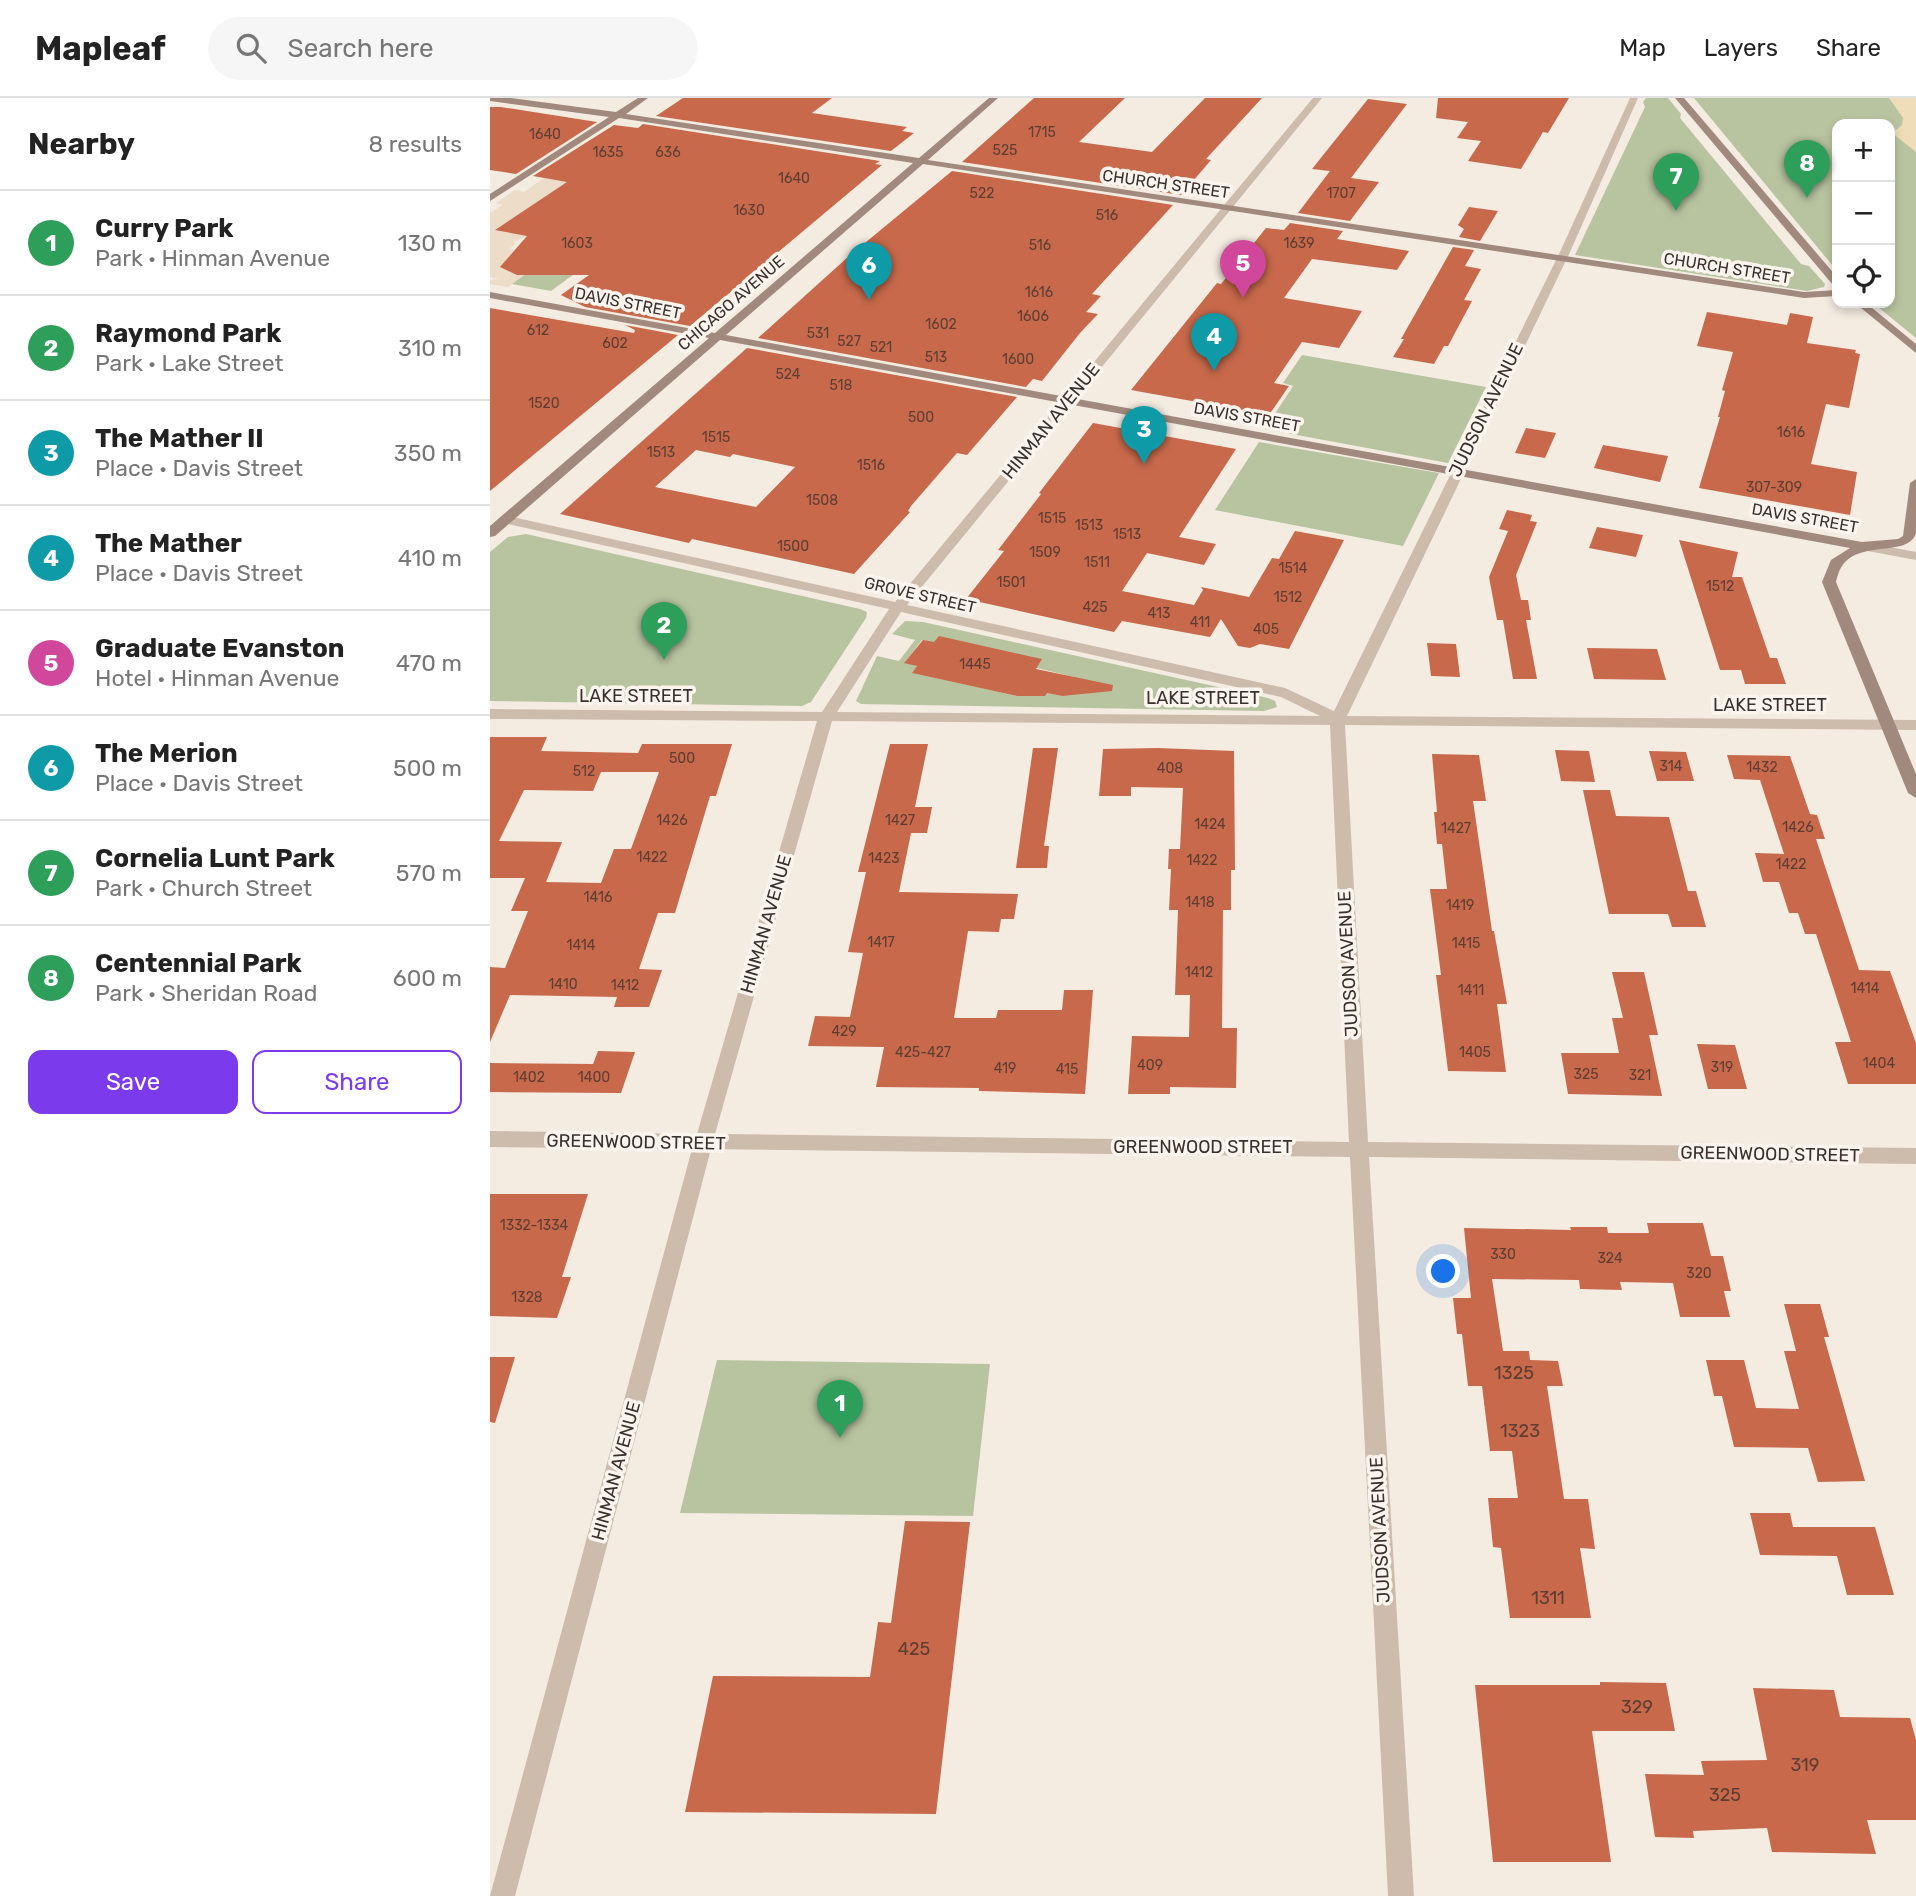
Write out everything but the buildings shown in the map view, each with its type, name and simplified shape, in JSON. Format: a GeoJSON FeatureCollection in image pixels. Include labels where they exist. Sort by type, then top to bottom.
{"type":"FeatureCollection","features":[{"type":"Feature","properties":{"kind":"main road","name":"CHURCH STREET"},"geometry":{"type":"LineString","coordinates":[[490,98],[1804,295],[1832,293]]}},
{"type":"Feature","properties":{"kind":"main road"},"geometry":{"type":"LineString","coordinates":[[490,198],[644,98]]}},
{"type":"Feature","properties":{"kind":"main road","name":"CHICAGO AVENUE"},"geometry":{"type":"LineString","coordinates":[[490,533],[497,518],[718,338],[994,98]]}},
{"type":"Feature","properties":{"kind":"main road"},"geometry":{"type":"LineString","coordinates":[[1679,98],[1832,277]]}},
{"type":"Feature","properties":{"kind":"main road","name":"DAVIS STREET"},"geometry":{"type":"LineString","coordinates":[[490,295],[1862,546]]}},
{"type":"Feature","properties":{"kind":"main road"},"geometry":{"type":"LineString","coordinates":[[1866,308],[1916,350]]}},
{"type":"Feature","properties":{"kind":"main road"},"geometry":{"type":"LineString","coordinates":[[1916,483],[1909,537],[1902,543],[1862,546],[1836,563],[1829,582],[1916,793]]}},
{"type":"Feature","properties":{"kind":"street","name":"HINMAN AVENUE"},"geometry":{"type":"LineString","coordinates":[[502,1896],[703,1144],[826,717],[897,608],[1318,98]]}},
{"type":"Feature","properties":{"kind":"street","name":"JUDSON AVENUE"},"geometry":{"type":"LineString","coordinates":[[1401,1896],[1357,1148],[1336,738],[1338,719],[1634,98]]}},
{"type":"Feature","properties":{"kind":"street","name":"GROVE STREET"},"geometry":{"type":"LineString","coordinates":[[497,518],[1285,693],[1338,719]]}},
{"type":"Feature","properties":{"kind":"street","name":"DAVIS STREET"},"geometry":{"type":"LineString","coordinates":[[1862,546],[1916,556]]}},
{"type":"Feature","properties":{"kind":"street","name":"LAKE STREET"},"geometry":{"type":"LineString","coordinates":[[490,714],[1916,725]]}},
{"type":"Feature","properties":{"kind":"street","name":"GREENWOOD STREET"},"geometry":{"type":"LineString","coordinates":[[490,1139],[703,1144],[1357,1148],[1916,1156]]}},
{"type":"Feature","properties":{"kind":"green space"},"geometry":{"type":"Polygon","coordinates":[[[1646,98],[1668,98],[1681,114],[1680,118],[1801,264],[1809,266],[1825,284],[1824,287],[1807,291],[1575,255],[1645,107],[1643,102],[1646,98]]]}},
{"type":"Feature","properties":{"kind":"green space"},"geometry":{"type":"Polygon","coordinates":[[[1694,98],[1916,98],[1916,338],[1879,308],[1895,308],[1895,119],[1832,119],[1832,265],[1694,98]]]}},
{"type":"Feature","properties":{"kind":"green space"},"geometry":{"type":"Polygon","coordinates":[[[607,250],[551,291],[512,284],[524,275],[607,250]]]}},
{"type":"Feature","properties":{"kind":"green space"},"geometry":{"type":"Polygon","coordinates":[[[1302,355],[1486,387],[1448,463],[1265,429],[1293,386],[1283,383],[1302,355]]]}},
{"type":"Feature","properties":{"kind":"green space"},"geometry":{"type":"Polygon","coordinates":[[[1259,442],[1439,473],[1403,546],[1215,510],[1259,442]]]}},
{"type":"Feature","properties":{"kind":"green space"},"geometry":{"type":"Polygon","coordinates":[[[526,534],[860,609],[867,612],[866,618],[811,702],[802,706],[490,701],[490,552],[508,537],[526,534]]]}},
{"type":"Feature","properties":{"kind":"green space"},"geometry":{"type":"Polygon","coordinates":[[[905,621],[923,622],[1268,698],[1275,701],[1277,707],[1264,711],[861,704],[856,701],[877,656],[899,661],[915,640],[892,634],[905,621]],[[922,640],[905,662],[917,666],[913,673],[1017,696],[1047,693],[1062,696],[1074,677],[922,640]]]}},
{"type":"Feature","properties":{"kind":"green space"},"geometry":{"type":"Polygon","coordinates":[[[717,1360],[990,1364],[973,1516],[680,1513],[717,1360]]]}},
{"type":"Feature","properties":{"kind":"sand"},"geometry":{"type":"Polygon","coordinates":[[[1889,98],[1916,98],[1916,152],[1895,135],[1903,118],[1889,98]]]}},
{"type":"Feature","properties":{"kind":"shaded area"},"geometry":{"type":"Polygon","coordinates":[[[544,178],[597,187],[559,188],[496,229],[528,236],[513,242],[516,244],[509,249],[521,251],[508,258],[504,264],[524,275],[508,287],[490,284],[490,280],[499,279],[490,277],[490,213],[503,205],[496,203],[515,190],[524,192],[544,178]]]}},
{"type":"Feature","properties":{"kind":"place","name":"Centennial Park"},"geometry":{"type":"Point","coordinates":[1807,198]}},
{"type":"Feature","properties":{"kind":"place","name":"Cornelia Lunt Park"},"geometry":{"type":"Point","coordinates":[1676,211]}},
{"type":"Feature","properties":{"kind":"place","name":"Graduate Evanston"},"geometry":{"type":"Point","coordinates":[1243,298]}},
{"type":"Feature","properties":{"kind":"place","name":"The Merion"},"geometry":{"type":"Point","coordinates":[869,300]}},
{"type":"Feature","properties":{"kind":"place","name":"The Mather"},"geometry":{"type":"Point","coordinates":[1214,371]}},
{"type":"Feature","properties":{"kind":"place","name":"The Mather II"},"geometry":{"type":"Point","coordinates":[1144,464]}},
{"type":"Feature","properties":{"kind":"place","name":"Raymond Park"},"geometry":{"type":"Point","coordinates":[664,660]}},
{"type":"Feature","properties":{"kind":"place","name":"Curry Park"},"geometry":{"type":"Point","coordinates":[840,1438]}}]}
